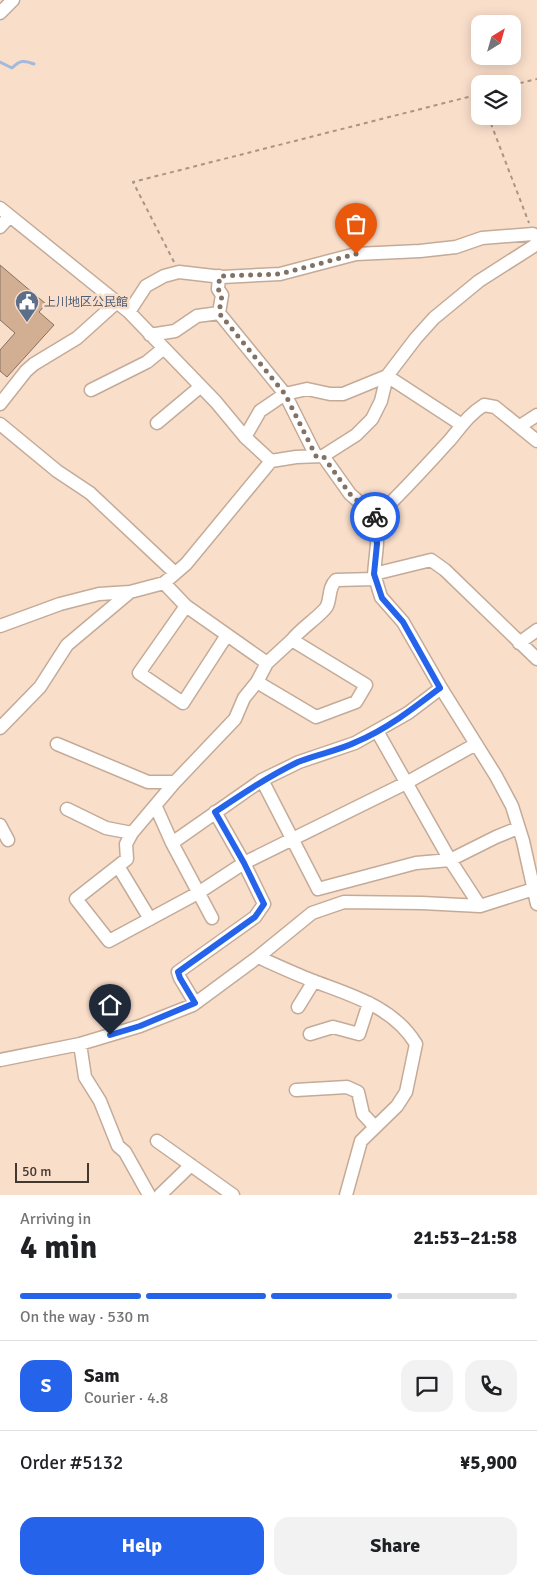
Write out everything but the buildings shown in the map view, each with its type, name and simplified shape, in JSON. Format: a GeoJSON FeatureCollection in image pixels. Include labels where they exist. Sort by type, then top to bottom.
{"type":"FeatureCollection","features":[{"type":"Feature","properties":{"kind":"street"},"geometry":{"type":"LineString","coordinates":[[0,13],[13,0]]}},
{"type":"Feature","properties":{"kind":"street"},"geometry":{"type":"LineString","coordinates":[[0,227],[4,212],[129,312],[216,402],[245,437],[271,461]]}},
{"type":"Feature","properties":{"kind":"street"},"geometry":{"type":"LineString","coordinates":[[129,312],[146,286],[164,276],[179,272],[220,276],[280,274],[356,254],[456,247],[482,238],[536,239]]}},
{"type":"Feature","properties":{"kind":"street"},"geometry":{"type":"LineString","coordinates":[[0,626],[16,618],[60,604],[99,594],[130,592],[164,583],[186,564],[271,461],[320,456],[356,435],[372,419],[381,401],[388,376],[410,345],[434,318],[479,281],[536,239]]}},
{"type":"Feature","properties":{"kind":"street"},"geometry":{"type":"LineString","coordinates":[[220,276],[218,289],[222,295],[219,313],[285,394],[320,456],[350,494],[376,517],[375,577],[382,598],[403,622],[440,688],[500,783],[512,806],[535,888],[537,904]]}},
{"type":"Feature","properties":{"kind":"street"},"geometry":{"type":"LineString","coordinates":[[0,404],[26,371],[34,364],[77,338],[117,302]]}},
{"type":"Feature","properties":{"kind":"street"},"geometry":{"type":"LineString","coordinates":[[150,335],[175,331],[197,316],[219,313]]}},
{"type":"Feature","properties":{"kind":"street"},"geometry":{"type":"LineString","coordinates":[[91,390],[147,362],[164,348]]}},
{"type":"Feature","properties":{"kind":"street"},"geometry":{"type":"LineString","coordinates":[[245,437],[260,411],[285,394],[307,389],[330,394],[343,394],[388,376]]}},
{"type":"Feature","properties":{"kind":"street"},"geometry":{"type":"LineString","coordinates":[[388,376],[462,425]]}},
{"type":"Feature","properties":{"kind":"street"},"geometry":{"type":"LineString","coordinates":[[157,423],[200,387]]}},
{"type":"Feature","properties":{"kind":"street"},"geometry":{"type":"LineString","coordinates":[[376,517],[398,497],[472,412],[484,405],[495,407],[537,441]]}},
{"type":"Feature","properties":{"kind":"street"},"geometry":{"type":"LineString","coordinates":[[520,426],[537,415]]}},
{"type":"Feature","properties":{"kind":"street"},"geometry":{"type":"LineString","coordinates":[[0,424],[57,471],[90,493],[175,573]]}},
{"type":"Feature","properties":{"kind":"street"},"geometry":{"type":"LineString","coordinates":[[476,744],[406,783],[291,838],[244,863],[198,893],[109,941],[76,899],[127,859],[126,844],[132,833],[176,782],[235,719],[244,698],[257,682],[267,663],[327,607],[331,585],[336,580],[375,577],[430,560],[445,570],[537,659]]}},
{"type":"Feature","properties":{"kind":"street"},"geometry":{"type":"LineString","coordinates":[[164,583],[186,606],[267,663]]}},
{"type":"Feature","properties":{"kind":"street"},"geometry":{"type":"LineString","coordinates":[[0,728],[40,687],[68,645],[130,592]]}},
{"type":"Feature","properties":{"kind":"street"},"geometry":{"type":"LineString","coordinates":[[186,606],[139,672],[183,703],[227,635]]}},
{"type":"Feature","properties":{"kind":"street"},"geometry":{"type":"LineString","coordinates":[[519,643],[537,630]]}},
{"type":"Feature","properties":{"kind":"street"},"geometry":{"type":"LineString","coordinates":[[257,682],[316,717],[356,702],[366,685],[292,640]]}},
{"type":"Feature","properties":{"kind":"street"},"geometry":{"type":"LineString","coordinates":[[172,843],[262,780],[299,762],[355,743],[408,713],[440,688]]}},
{"type":"Feature","properties":{"kind":"street"},"geometry":{"type":"LineString","coordinates":[[377,731],[450,860],[480,906]]}},
{"type":"Feature","properties":{"kind":"street"},"geometry":{"type":"LineString","coordinates":[[57,744],[148,782],[176,782]]}},
{"type":"Feature","properties":{"kind":"street"},"geometry":{"type":"LineString","coordinates":[[262,780],[318,889],[416,862],[450,860],[518,828]]}},
{"type":"Feature","properties":{"kind":"street"},"geometry":{"type":"LineString","coordinates":[[156,807],[172,843],[212,918]]}},
{"type":"Feature","properties":{"kind":"street"},"geometry":{"type":"LineString","coordinates":[[67,809],[106,828],[132,833]]}},
{"type":"Feature","properties":{"kind":"street"},"geometry":{"type":"LineString","coordinates":[[195,1003],[178,972],[255,917],[264,904],[244,863],[215,812]]}},
{"type":"Feature","properties":{"kind":"street"},"geometry":{"type":"LineString","coordinates":[[0,825],[8,840]]}},
{"type":"Feature","properties":{"kind":"street"},"geometry":{"type":"LineString","coordinates":[[118,866],[150,919]]}},
{"type":"Feature","properties":{"kind":"street"},"geometry":{"type":"LineString","coordinates":[[0,1060],[80,1044],[140,1026],[195,1003],[258,957],[312,913],[344,902],[480,906],[535,888]]}},
{"type":"Feature","properties":{"kind":"street"},"geometry":{"type":"LineString","coordinates":[[258,957],[314,981],[352,994],[369,1003],[385,1012],[407,1030],[416,1044],[406,1092],[398,1106],[361,1141],[346,1195]]}},
{"type":"Feature","properties":{"kind":"street"},"geometry":{"type":"LineString","coordinates":[[298,1007],[314,981]]}},
{"type":"Feature","properties":{"kind":"street"},"geometry":{"type":"LineString","coordinates":[[310,1034],[333,1027],[359,1034],[369,1003]]}},
{"type":"Feature","properties":{"kind":"street"},"geometry":{"type":"LineString","coordinates":[[80,1044],[85,1076],[100,1101],[118,1146],[125,1152],[149,1195]]}},
{"type":"Feature","properties":{"kind":"street"},"geometry":{"type":"LineString","coordinates":[[296,1090],[347,1087],[358,1092],[363,1114],[375,1128]]}},
{"type":"Feature","properties":{"kind":"street"},"geometry":{"type":"LineString","coordinates":[[157,1141],[233,1195]]}},
{"type":"Feature","properties":{"kind":"street"},"geometry":{"type":"LineString","coordinates":[[160,1195],[191,1165]]}},
{"type":"Feature","properties":{"kind":"path"},"geometry":{"type":"LineString","coordinates":[[521,83],[537,79]]}},
{"type":"Feature","properties":{"kind":"path"},"geometry":{"type":"LineString","coordinates":[[179,272],[133,182],[471,96]]}},
{"type":"Feature","properties":{"kind":"path"},"geometry":{"type":"LineString","coordinates":[[492,125],[536,239]]}},
{"type":"Feature","properties":{"kind":"waterway"},"geometry":{"type":"LineString","coordinates":[[0,62],[12,68],[22,61],[34,64]]}},
{"type":"Feature","properties":{"kind":"way so far"},"geometry":{"type":"LineString","coordinates":[[356,254],[280,274],[220,276],[218,289],[222,295],[219,313],[285,394],[316,456],[323,456],[350,494],[375,517]]}},
{"type":"Feature","properties":{"kind":"place","name":"上川地区公民館"},"geometry":{"type":"Point","coordinates":[27,323]}},
{"type":"Feature","properties":{"kind":"route"},"geometry":{"type":"LineString","coordinates":[[110,1035],[140,1026],[193,1005],[195,1003],[178,972],[255,917],[264,904],[244,863],[215,812],[262,780],[299,762],[355,743],[377,731],[408,713],[440,688],[403,622],[382,598],[374,574],[377,544],[375,517]]}}]}
